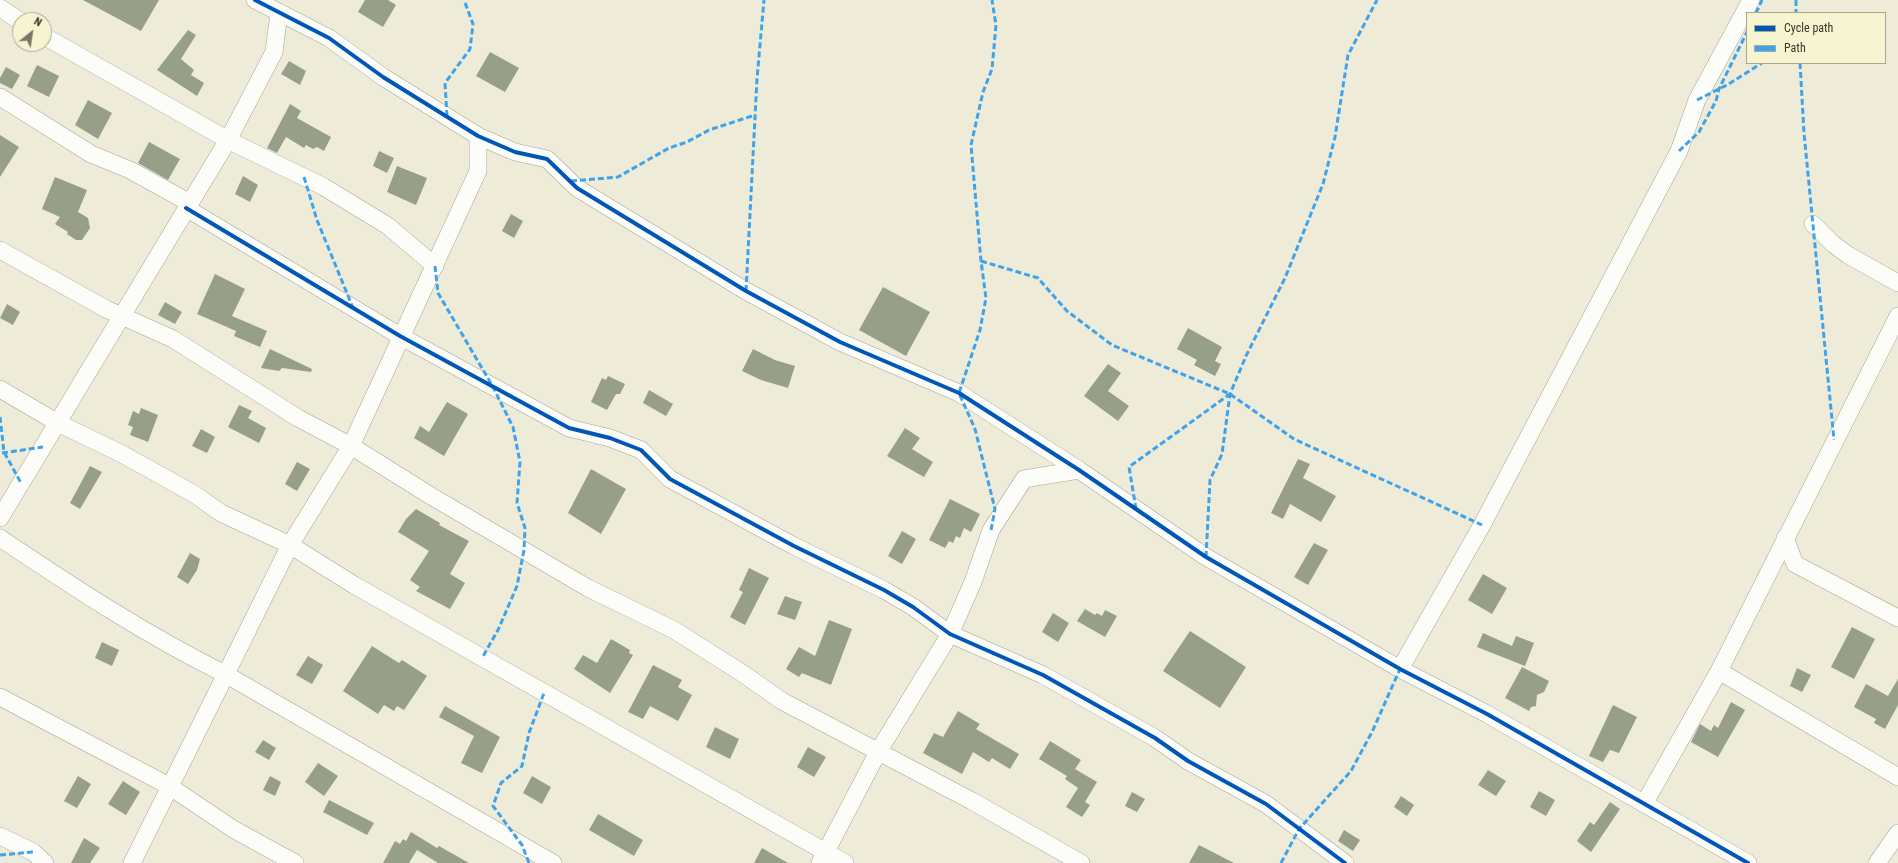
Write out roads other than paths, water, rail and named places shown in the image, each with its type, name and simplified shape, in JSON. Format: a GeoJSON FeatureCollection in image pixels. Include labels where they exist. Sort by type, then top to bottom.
{"type":"FeatureCollection","features":[{"type":"Feature","properties":{"kind":"street"},"geometry":{"type":"LineString","coordinates":[[255,0],[329,38],[383,77],[478,136],[515,152],[547,159],[577,188],[746,290],[840,342],[959,393],[1079,470],[1206,557],[1400,669],[1487,714],[1748,863]]}},
{"type":"Feature","properties":{"kind":"street"},"geometry":{"type":"LineString","coordinates":[[1400,669],[1482,525],[1679,151],[1697,100],[1750,0]]}},
{"type":"Feature","properties":{"kind":"street"},"geometry":{"type":"LineString","coordinates":[[0,8],[12,16]]}},
{"type":"Feature","properties":{"kind":"street"},"geometry":{"type":"LineString","coordinates":[[0,518],[228,140],[274,52],[279,13]]}},
{"type":"Feature","properties":{"kind":"street"},"geometry":{"type":"LineString","coordinates":[[52,41],[228,140],[324,187],[388,226],[435,266]]}},
{"type":"Feature","properties":{"kind":"street"},"geometry":{"type":"LineString","coordinates":[[0,97],[91,154],[130,170],[400,336],[569,428],[610,438],[641,450],[670,479],[794,546],[884,590],[913,607],[950,634],[1043,675],[1155,738],[1188,761],[1266,804],[1345,863]]}},
{"type":"Feature","properties":{"kind":"street"},"geometry":{"type":"LineString","coordinates":[[132,863],[290,545],[351,446],[400,336],[435,266],[478,171],[478,136]]}},
{"type":"Feature","properties":{"kind":"street"},"geometry":{"type":"LineString","coordinates":[[1813,224],[1833,244],[1848,255],[1898,283]]}},
{"type":"Feature","properties":{"kind":"street"},"geometry":{"type":"LineString","coordinates":[[0,250],[106,308],[122,314],[173,339],[298,418],[351,446],[431,496],[588,588],[674,630],[742,673],[782,701],[972,801],[1081,863]]}},
{"type":"Feature","properties":{"kind":"street"},"geometry":{"type":"LineString","coordinates":[[1644,804],[1719,671],[1898,316]]}},
{"type":"Feature","properties":{"kind":"street"},"geometry":{"type":"LineString","coordinates":[[0,389],[58,423],[122,454],[194,494],[221,513],[290,545],[354,585],[823,858],[844,863]]}},
{"type":"Feature","properties":{"kind":"street"},"geometry":{"type":"LineString","coordinates":[[823,858],[878,752],[950,634],[973,582],[991,530],[1024,479],[1079,470]]}},
{"type":"Feature","properties":{"kind":"street"},"geometry":{"type":"LineString","coordinates":[[0,538],[104,607],[182,653],[225,674],[553,863]]}},
{"type":"Feature","properties":{"kind":"street"},"geometry":{"type":"LineString","coordinates":[[1785,538],[1795,564]]}},
{"type":"Feature","properties":{"kind":"street"},"geometry":{"type":"LineString","coordinates":[[1770,569],[1795,564],[1898,618]]}},
{"type":"Feature","properties":{"kind":"street"},"geometry":{"type":"LineString","coordinates":[[1719,671],[1898,777]]}},
{"type":"Feature","properties":{"kind":"street"},"geometry":{"type":"LineString","coordinates":[[0,696],[169,786],[233,829],[295,863]]}},
{"type":"Feature","properties":{"kind":"street"},"geometry":{"type":"LineString","coordinates":[[1877,863],[1898,833]]}},
{"type":"Feature","properties":{"kind":"street"},"geometry":{"type":"LineString","coordinates":[[0,836],[34,852],[45,863]]}}]}
